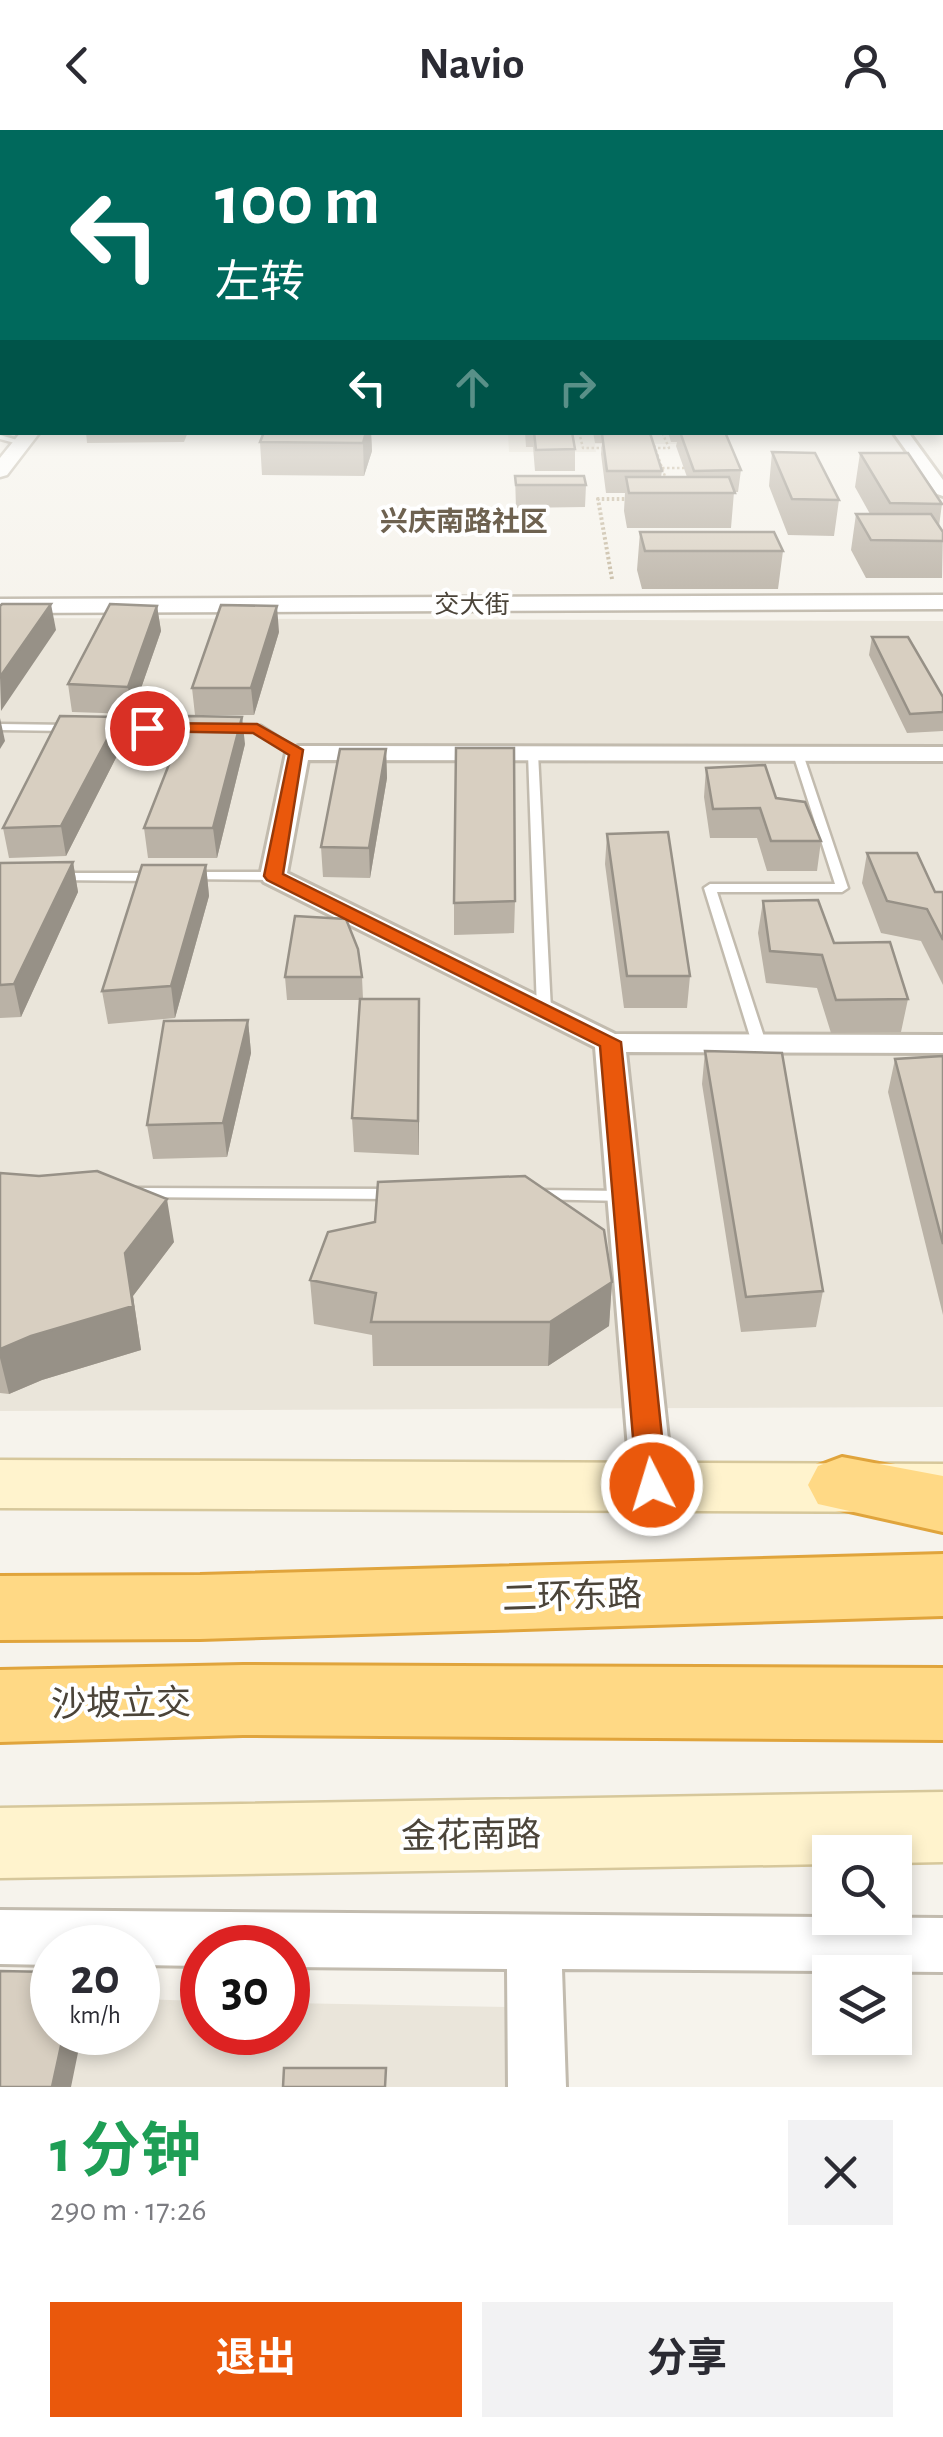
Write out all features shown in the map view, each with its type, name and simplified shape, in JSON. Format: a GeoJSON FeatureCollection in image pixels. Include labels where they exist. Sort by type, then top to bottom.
{"type":"FeatureCollection","features":[{"type":"Feature","properties":{"kind":"highway"},"geometry":{"type":"LineString","coordinates":[[842,1485],[943,1504]]}},
{"type":"Feature","properties":{"kind":"highway","name":"二环东路"},"geometry":{"type":"LineString","coordinates":[[0,1608],[200,1607],[943,1585]]}},
{"type":"Feature","properties":{"kind":"highway","name":"沙坡立交"},"geometry":{"type":"LineString","coordinates":[[0,1706],[243,1700],[943,1704]]}},
{"type":"Feature","properties":{"kind":"main road"},"geometry":{"type":"LineString","coordinates":[[0,1484],[943,1488]]}},
{"type":"Feature","properties":{"kind":"main road","name":"金花南路"},"geometry":{"type":"LineString","coordinates":[[0,1842],[943,1827]]}},
{"type":"Feature","properties":{"kind":"street"},"geometry":{"type":"LineString","coordinates":[[0,471],[27,438]]}},
{"type":"Feature","properties":{"kind":"street"},"geometry":{"type":"LineString","coordinates":[[905,438],[943,490]]}},
{"type":"Feature","properties":{"kind":"street","name":"交大街"},"geometry":{"type":"LineString","coordinates":[[0,606],[943,602]]}},
{"type":"Feature","properties":{"kind":"street"},"geometry":{"type":"LineString","coordinates":[[943,754],[298,753],[274,876],[610,1042],[943,1044]]}},
{"type":"Feature","properties":{"kind":"street"},"geometry":{"type":"LineString","coordinates":[[610,1042],[652,1485]]}},
{"type":"Feature","properties":{"kind":"street"},"geometry":{"type":"LineString","coordinates":[[0,1937],[943,1944]]}},
{"type":"Feature","properties":{"kind":"street"},"geometry":{"type":"LineString","coordinates":[[534,1942],[537,2087]]}},
{"type":"Feature","properties":{"kind":"lane"},"geometry":{"type":"LineString","coordinates":[[0,727],[79,728]]}},
{"type":"Feature","properties":{"kind":"lane"},"geometry":{"type":"LineString","coordinates":[[99,728],[257,728],[298,753]]}},
{"type":"Feature","properties":{"kind":"lane"},"geometry":{"type":"LineString","coordinates":[[534,753],[544,1010]]}},
{"type":"Feature","properties":{"kind":"lane"},"geometry":{"type":"LineString","coordinates":[[759,1043],[710,888],[842,888],[798,754]]}},
{"type":"Feature","properties":{"kind":"lane"},"geometry":{"type":"LineString","coordinates":[[39,877],[274,876]]}},
{"type":"Feature","properties":{"kind":"lane"},"geometry":{"type":"LineString","coordinates":[[118,1192],[412,1194]]}},
{"type":"Feature","properties":{"kind":"lane"},"geometry":{"type":"LineString","coordinates":[[510,1195],[627,1196]]}},
{"type":"Feature","properties":{"kind":"path"},"geometry":{"type":"LineString","coordinates":[[581,438],[584,455]]}},
{"type":"Feature","properties":{"kind":"path"},"geometry":{"type":"LineString","coordinates":[[637,448],[669,448],[665,438]]}},
{"type":"Feature","properties":{"kind":"path"},"geometry":{"type":"LineString","coordinates":[[583,448],[619,448]]}},
{"type":"Feature","properties":{"kind":"path"},"geometry":{"type":"LineString","coordinates":[[655,448],[678,451]]}},
{"type":"Feature","properties":{"kind":"path"},"geometry":{"type":"LineString","coordinates":[[655,448],[668,484]]}},
{"type":"Feature","properties":{"kind":"path"},"geometry":{"type":"LineString","coordinates":[[662,468],[684,468]]}},
{"type":"Feature","properties":{"kind":"path"},"geometry":{"type":"LineString","coordinates":[[616,604],[598,499],[636,499]]}},
{"type":"Feature","properties":{"kind":"shaded area"},"geometry":{"type":"Polygon","coordinates":[[[508,438],[713,438],[716,444],[595,444],[596,452],[509,452],[508,438]]]}},
{"type":"Feature","properties":{"kind":"shaded area"},"geometry":{"type":"Polygon","coordinates":[[[0,618],[943,621],[943,1407],[0,1411],[0,618]]]}},
{"type":"Feature","properties":{"kind":"shaded area"},"geometry":{"type":"Polygon","coordinates":[[[160,2000],[180,2000],[180,2055],[310,2055],[310,2003],[507,2007],[508,2087],[0,2087],[30,2055],[160,2055],[160,2000]]]}},
{"type":"Feature","properties":{"kind":"building"},"geometry":{"type":"Polygon","coordinates":[[[261,438],[364,438],[363,443],[260,442],[261,438]]]}},
{"type":"Feature","properties":{"kind":"building"},"geometry":{"type":"Polygon","coordinates":[[[535,438],[573,438],[575,449],[536,450],[535,438]]]}},
{"type":"Feature","properties":{"kind":"building"},"geometry":{"type":"Polygon","coordinates":[[[603,438],[652,438],[662,471],[607,471],[603,438]]]}},
{"type":"Feature","properties":{"kind":"building"},"geometry":{"type":"Polygon","coordinates":[[[682,438],[728,438],[741,470],[694,471],[682,438]]]}},
{"type":"Feature","properties":{"kind":"building"},"geometry":{"type":"Polygon","coordinates":[[[772,452],[815,453],[839,500],[792,499],[772,452]]]}},
{"type":"Feature","properties":{"kind":"building"},"geometry":{"type":"Polygon","coordinates":[[[860,453],[908,453],[942,504],[890,503],[860,453]]]}},
{"type":"Feature","properties":{"kind":"building"},"geometry":{"type":"Polygon","coordinates":[[[515,476],[584,476],[586,485],[516,485],[515,476]]]}},
{"type":"Feature","properties":{"kind":"building"},"geometry":{"type":"Polygon","coordinates":[[[626,477],[729,477],[735,493],[629,493],[626,477]]]}},
{"type":"Feature","properties":{"kind":"building"},"geometry":{"type":"Polygon","coordinates":[[[856,514],[931,514],[943,532],[943,541],[871,540],[856,514]]]}},
{"type":"Feature","properties":{"kind":"building"},"geometry":{"type":"Polygon","coordinates":[[[640,532],[774,532],[783,551],[645,551],[640,532]]]}},
{"type":"Feature","properties":{"kind":"building"},"geometry":{"type":"Polygon","coordinates":[[[51,604],[0,677],[0,606],[51,604]]]}},
{"type":"Feature","properties":{"kind":"building"},"geometry":{"type":"Polygon","coordinates":[[[110,604],[157,606],[128,687],[68,684],[110,604]]]}},
{"type":"Feature","properties":{"kind":"building"},"geometry":{"type":"Polygon","coordinates":[[[221,605],[277,606],[251,688],[192,688],[221,605]]]}},
{"type":"Feature","properties":{"kind":"building"},"geometry":{"type":"Polygon","coordinates":[[[872,637],[908,637],[943,697],[943,712],[910,714],[872,637]]]}},
{"type":"Feature","properties":{"kind":"building"},"geometry":{"type":"Polygon","coordinates":[[[60,716],[119,717],[61,826],[3,828],[60,716]]]}},
{"type":"Feature","properties":{"kind":"building"},"geometry":{"type":"Polygon","coordinates":[[[188,716],[242,717],[213,828],[144,828],[188,716]]]}},
{"type":"Feature","properties":{"kind":"building"},"geometry":{"type":"Polygon","coordinates":[[[456,748],[514,748],[515,901],[454,903],[456,748]]]}},
{"type":"Feature","properties":{"kind":"building"},"geometry":{"type":"Polygon","coordinates":[[[340,749],[386,749],[369,848],[321,847],[340,749]]]}},
{"type":"Feature","properties":{"kind":"building"},"geometry":{"type":"Polygon","coordinates":[[[765,765],[776,798],[805,802],[821,841],[771,841],[760,808],[713,809],[706,768],[765,765]]]}},
{"type":"Feature","properties":{"kind":"building"},"geometry":{"type":"Polygon","coordinates":[[[668,832],[690,976],[627,976],[607,834],[668,832]]]}},
{"type":"Feature","properties":{"kind":"building"},"geometry":{"type":"Polygon","coordinates":[[[867,853],[917,853],[935,892],[943,892],[943,940],[927,909],[887,901],[867,853]]]}},
{"type":"Feature","properties":{"kind":"building"},"geometry":{"type":"Polygon","coordinates":[[[73,862],[14,984],[0,985],[0,863],[73,862]]]}},
{"type":"Feature","properties":{"kind":"building"},"geometry":{"type":"Polygon","coordinates":[[[142,865],[206,865],[171,986],[102,991],[142,865]]]}},
{"type":"Feature","properties":{"kind":"building"},"geometry":{"type":"Polygon","coordinates":[[[818,900],[834,943],[890,942],[908,999],[836,1000],[822,955],[770,951],[763,901],[818,900]]]}},
{"type":"Feature","properties":{"kind":"building"},"geometry":{"type":"Polygon","coordinates":[[[295,916],[346,919],[358,949],[362,977],[285,977],[295,916]]]}},
{"type":"Feature","properties":{"kind":"building"},"geometry":{"type":"Polygon","coordinates":[[[360,999],[419,999],[418,1121],[352,1118],[360,999]]]}},
{"type":"Feature","properties":{"kind":"building"},"geometry":{"type":"Polygon","coordinates":[[[248,1020],[223,1123],[147,1125],[164,1021],[248,1020]]]}},
{"type":"Feature","properties":{"kind":"building"},"geometry":{"type":"Polygon","coordinates":[[[705,1051],[782,1053],[823,1291],[746,1297],[705,1051]]]}},
{"type":"Feature","properties":{"kind":"building"},"geometry":{"type":"Polygon","coordinates":[[[943,1056],[943,1244],[895,1059],[943,1056]]]}},
{"type":"Feature","properties":{"kind":"building"},"geometry":{"type":"Polygon","coordinates":[[[97,1171],[167,1199],[125,1253],[133,1306],[0,1349],[0,1173],[39,1176],[97,1171]]]}},
{"type":"Feature","properties":{"kind":"building"},"geometry":{"type":"Polygon","coordinates":[[[525,1176],[604,1230],[612,1282],[550,1322],[371,1322],[376,1293],[310,1280],[328,1232],[375,1222],[378,1182],[525,1176]]]}},
{"type":"Feature","properties":{"kind":"building"},"geometry":{"type":"Polygon","coordinates":[[[0,1971],[30,1972],[30,2055],[59,2055],[52,2087],[0,2087],[0,1971]]]}},
{"type":"Feature","properties":{"kind":"building"},"geometry":{"type":"Polygon","coordinates":[[[284,2068],[386,2068],[385,2087],[283,2087],[284,2068]]]}},
{"type":"Feature","properties":{"kind":"district","name":"兴庆南路社区"},"geometry":{"type":"Point","coordinates":[464,521]}},
{"type":"Feature","properties":{"kind":"route"},"geometry":{"type":"LineString","coordinates":[[147,728],[257,728],[298,753],[274,876],[610,1042],[652,1485]]}}]}
